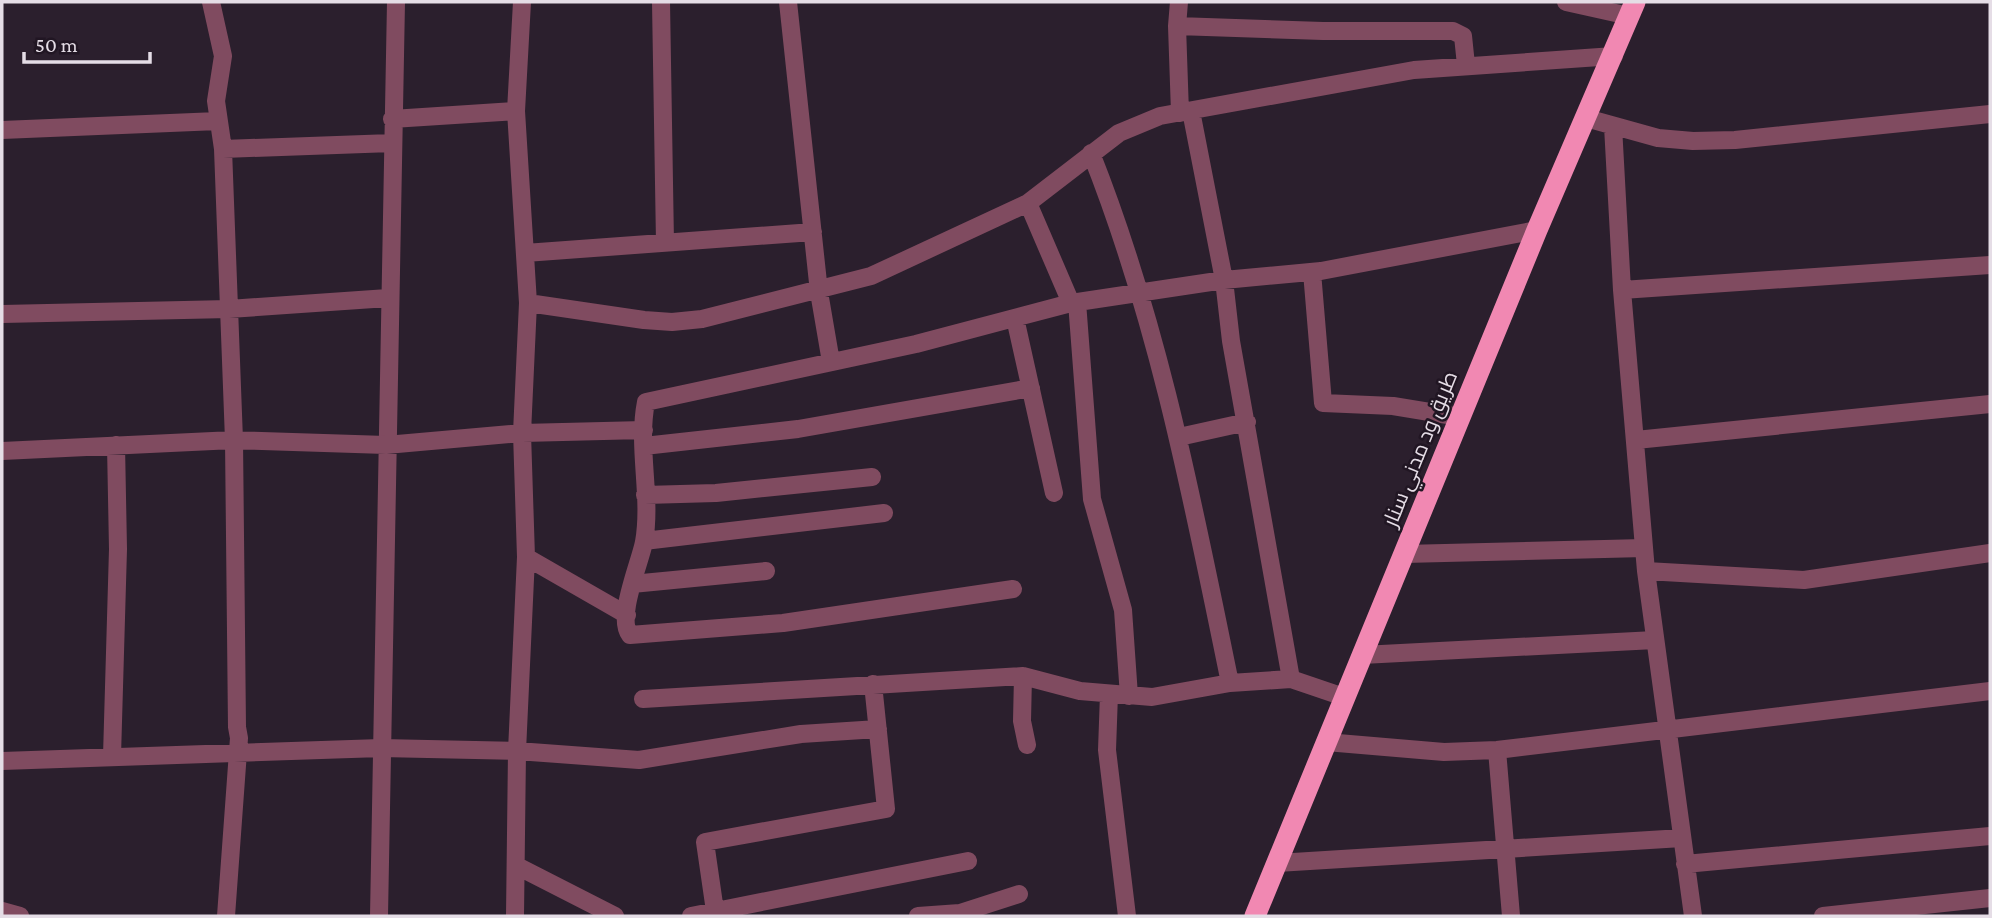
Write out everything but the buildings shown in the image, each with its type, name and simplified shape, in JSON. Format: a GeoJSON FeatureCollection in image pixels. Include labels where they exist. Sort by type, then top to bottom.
{"type":"FeatureCollection","features":[{"type":"Feature","properties":{"kind":"highway","name":"طريق ود مدني سنار"},"geometry":{"type":"LineString","coordinates":[[1255,916],[1536,230],[1614,56],[1632,9]]}},
{"type":"Feature","properties":{"kind":"street"},"geometry":{"type":"LineString","coordinates":[[211,2],[222,56],[216,101],[223,149],[234,440],[239,751],[226,916]]}},
{"type":"Feature","properties":{"kind":"street"},"geometry":{"type":"LineString","coordinates":[[379,916],[388,298],[396,2]]}},
{"type":"Feature","properties":{"kind":"street"},"geometry":{"type":"LineString","coordinates":[[515,916],[517,751],[526,558],[522,433],[528,303],[516,111],[522,2]]}},
{"type":"Feature","properties":{"kind":"street"},"geometry":{"type":"LineString","coordinates":[[662,2],[665,243]]}},
{"type":"Feature","properties":{"kind":"street"},"geometry":{"type":"LineString","coordinates":[[788,2],[819,292],[831,362]]}},
{"type":"Feature","properties":{"kind":"street"},"geometry":{"type":"LineString","coordinates":[[1179,2],[1177,26],[1186,112],[1224,280],[1231,341],[1291,680]]}},
{"type":"Feature","properties":{"kind":"street"},"geometry":{"type":"LineString","coordinates":[[1567,2],[1632,9]]}},
{"type":"Feature","properties":{"kind":"street"},"geometry":{"type":"LineString","coordinates":[[1177,26],[1323,31],[1453,31],[1463,36],[1466,65]]}},
{"type":"Feature","properties":{"kind":"street"},"geometry":{"type":"LineString","coordinates":[[528,303],[672,322],[702,319],[819,292],[871,276],[1028,203],[1091,153],[1138,124],[1186,112],[1415,70],[1614,56]]}},
{"type":"Feature","properties":{"kind":"street"},"geometry":{"type":"LineString","coordinates":[[392,119],[516,111]]}},
{"type":"Feature","properties":{"kind":"street"},"geometry":{"type":"LineString","coordinates":[[1586,118],[1658,138],[1735,140],[1990,114]]}},
{"type":"Feature","properties":{"kind":"street"},"geometry":{"type":"LineString","coordinates":[[2,130],[218,121]]}},
{"type":"Feature","properties":{"kind":"street"},"geometry":{"type":"LineString","coordinates":[[1613,126],[1622,290],[1646,571],[1693,916]]}},
{"type":"Feature","properties":{"kind":"street"},"geometry":{"type":"LineString","coordinates":[[223,149],[392,143]]}},
{"type":"Feature","properties":{"kind":"street"},"geometry":{"type":"LineString","coordinates":[[1091,153],[1124,234],[1141,290],[1179,437],[1230,682]]}},
{"type":"Feature","properties":{"kind":"street"},"geometry":{"type":"LineString","coordinates":[[1028,203],[1074,302],[1093,499],[1123,610],[1129,696]]}},
{"type":"Feature","properties":{"kind":"street"},"geometry":{"type":"LineString","coordinates":[[1013,589],[783,623],[638,636],[627,631],[632,583],[644,541],[646,402],[916,344],[1074,302],[1141,290],[1312,272],[1536,230]]}},
{"type":"Feature","properties":{"kind":"street"},"geometry":{"type":"LineString","coordinates":[[525,253],[813,232]]}},
{"type":"Feature","properties":{"kind":"street"},"geometry":{"type":"LineString","coordinates":[[1622,290],[1990,265]]}},
{"type":"Feature","properties":{"kind":"street"},"geometry":{"type":"LineString","coordinates":[[1312,272],[1322,403],[1393,405],[1460,417]]}},
{"type":"Feature","properties":{"kind":"street"},"geometry":{"type":"LineString","coordinates":[[2,314],[229,309],[388,298]]}},
{"type":"Feature","properties":{"kind":"street"},"geometry":{"type":"LineString","coordinates":[[1015,318],[1054,493]]}},
{"type":"Feature","properties":{"kind":"street"},"geometry":{"type":"LineString","coordinates":[[2,452],[234,440],[386,445],[522,433],[644,438],[798,429],[1031,388]]}},
{"type":"Feature","properties":{"kind":"street"},"geometry":{"type":"LineString","coordinates":[[1636,440],[1990,404]]}},
{"type":"Feature","properties":{"kind":"street"},"geometry":{"type":"LineString","coordinates":[[1179,437],[1247,422]]}},
{"type":"Feature","properties":{"kind":"street"},"geometry":{"type":"LineString","coordinates":[[111,756],[117,600],[116,445]]}},
{"type":"Feature","properties":{"kind":"street"},"geometry":{"type":"LineString","coordinates":[[645,495],[731,491],[872,477]]}},
{"type":"Feature","properties":{"kind":"street"},"geometry":{"type":"LineString","coordinates":[[644,541],[884,513]]}},
{"type":"Feature","properties":{"kind":"street"},"geometry":{"type":"LineString","coordinates":[[1404,554],[1644,548]]}},
{"type":"Feature","properties":{"kind":"street"},"geometry":{"type":"LineString","coordinates":[[1646,571],[1804,580],[1990,553]]}},
{"type":"Feature","properties":{"kind":"street"},"geometry":{"type":"LineString","coordinates":[[526,558],[627,615]]}},
{"type":"Feature","properties":{"kind":"street"},"geometry":{"type":"LineString","coordinates":[[632,583],[766,571]]}},
{"type":"Feature","properties":{"kind":"street"},"geometry":{"type":"LineString","coordinates":[[1362,655],[1655,640]]}},
{"type":"Feature","properties":{"kind":"street"},"geometry":{"type":"LineString","coordinates":[[643,699],[1023,676],[1080,691],[1129,696],[1167,695],[1230,682],[1291,680],[1344,697]]}},
{"type":"Feature","properties":{"kind":"street"},"geometry":{"type":"LineString","coordinates":[[1023,676],[1022,721],[1027,744]]}},
{"type":"Feature","properties":{"kind":"street"},"geometry":{"type":"LineString","coordinates":[[715,911],[705,842],[886,809],[873,684]]}},
{"type":"Feature","properties":{"kind":"street"},"geometry":{"type":"LineString","coordinates":[[1326,741],[1444,752],[1497,750],[1667,732],[1990,691]]}},
{"type":"Feature","properties":{"kind":"street"},"geometry":{"type":"LineString","coordinates":[[1109,694],[1107,750],[1127,916]]}},
{"type":"Feature","properties":{"kind":"street"},"geometry":{"type":"LineString","coordinates":[[2,761],[381,748],[517,751],[639,760],[801,734],[878,729]]}},
{"type":"Feature","properties":{"kind":"street"},"geometry":{"type":"LineString","coordinates":[[1497,750],[1503,849],[1511,916]]}},
{"type":"Feature","properties":{"kind":"street"},"geometry":{"type":"LineString","coordinates":[[1685,864],[1990,836]]}},
{"type":"Feature","properties":{"kind":"street"},"geometry":{"type":"LineString","coordinates":[[1277,863],[1682,838]]}},
{"type":"Feature","properties":{"kind":"street"},"geometry":{"type":"LineString","coordinates":[[691,916],[968,861]]}},
{"type":"Feature","properties":{"kind":"street"},"geometry":{"type":"LineString","coordinates":[[517,866],[615,916]]}},
{"type":"Feature","properties":{"kind":"street"},"geometry":{"type":"LineString","coordinates":[[918,916],[960,913],[1019,894]]}},
{"type":"Feature","properties":{"kind":"street"},"geometry":{"type":"LineString","coordinates":[[1823,916],[1882,914],[1990,898]]}},
{"type":"Feature","properties":{"kind":"street"},"geometry":{"type":"LineString","coordinates":[[2,911],[20,916]]}}]}
